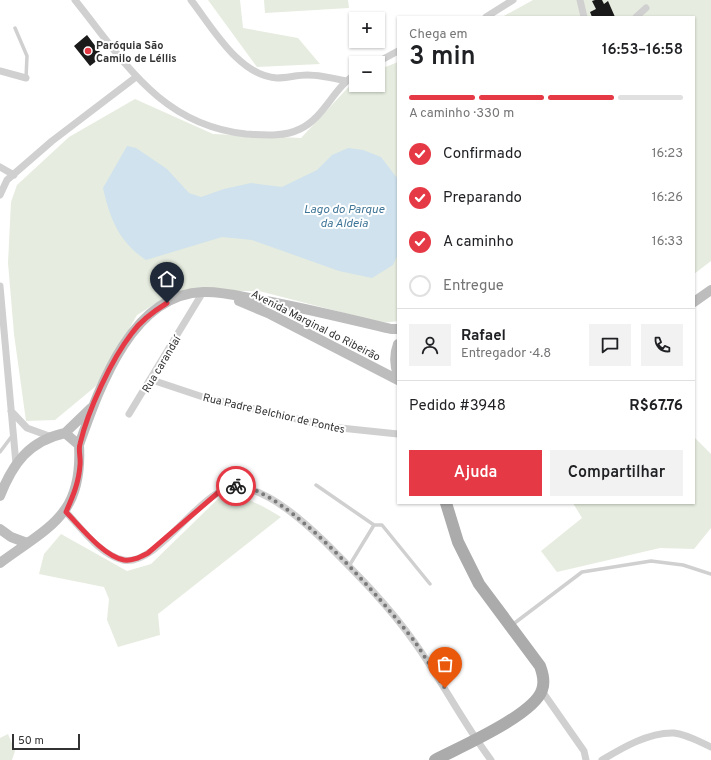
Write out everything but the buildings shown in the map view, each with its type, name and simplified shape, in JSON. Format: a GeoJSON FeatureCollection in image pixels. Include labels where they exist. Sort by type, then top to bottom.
{"type":"FeatureCollection","features":[{"type":"Feature","properties":{"kind":"main road"},"geometry":{"type":"LineString","coordinates":[[695,301],[711,290]]}},
{"type":"Feature","properties":{"kind":"main road","name":"Avenida Marginal do Ribeirão"},"geometry":{"type":"LineString","coordinates":[[79,445],[94,405],[124,346],[144,319],[158,308],[176,298],[203,292],[223,293],[325,313],[391,329],[397,329]]}},
{"type":"Feature","properties":{"kind":"main road","name":"Avenida Marginal do Ribeirão"},"geometry":{"type":"LineString","coordinates":[[223,293],[270,314],[397,379]]}},
{"type":"Feature","properties":{"kind":"main road","name":"Avenida Marginal do Ribeirão"},"geometry":{"type":"LineString","coordinates":[[397,347],[394,364],[397,372]]}},
{"type":"Feature","properties":{"kind":"main road","name":"Avenida Marginal do Ribeirão"},"geometry":{"type":"LineString","coordinates":[[65,433],[94,405]]}},
{"type":"Feature","properties":{"kind":"main road"},"geometry":{"type":"LineString","coordinates":[[0,496],[16,464],[32,446],[49,436],[65,433],[79,445],[79,478],[74,495],[66,512],[51,527],[0,563]]}},
{"type":"Feature","properties":{"kind":"main road"},"geometry":{"type":"LineString","coordinates":[[435,760],[531,707],[542,691],[544,682],[540,666],[479,584],[468,564],[446,504]]}},
{"type":"Feature","properties":{"kind":"main road"},"geometry":{"type":"LineString","coordinates":[[0,529],[11,537],[27,544]]}},
{"type":"Feature","properties":{"kind":"street"},"geometry":{"type":"LineString","coordinates":[[75,0],[136,77],[153,94],[171,108],[215,129],[262,135],[284,134],[299,130],[310,123],[349,79]]}},
{"type":"Feature","properties":{"kind":"street"},"geometry":{"type":"LineString","coordinates":[[192,0],[225,44],[240,61],[252,71],[264,76],[277,78],[306,75],[346,81]]}},
{"type":"Feature","properties":{"kind":"street"},"geometry":{"type":"LineString","coordinates":[[488,16],[513,0]]}},
{"type":"Feature","properties":{"kind":"street"},"geometry":{"type":"LineString","coordinates":[[580,0],[584,16]]}},
{"type":"Feature","properties":{"kind":"street"},"geometry":{"type":"LineString","coordinates":[[637,16],[646,8]]}},
{"type":"Feature","properties":{"kind":"street"},"geometry":{"type":"LineString","coordinates":[[385,58],[397,51]]}},
{"type":"Feature","properties":{"kind":"street"},"geometry":{"type":"LineString","coordinates":[[0,71],[26,78]]}},
{"type":"Feature","properties":{"kind":"street"},"geometry":{"type":"LineString","coordinates":[[0,195],[7,180],[74,123],[136,77]]}},
{"type":"Feature","properties":{"kind":"street"},"geometry":{"type":"LineString","coordinates":[[0,167],[14,174]]}},
{"type":"Feature","properties":{"kind":"street"},"geometry":{"type":"LineString","coordinates":[[0,286],[16,464]]}},
{"type":"Feature","properties":{"kind":"street","name":"Rua carandaí"},"geometry":{"type":"LineString","coordinates":[[129,414],[152,380],[203,292]]}},
{"type":"Feature","properties":{"kind":"street","name":"Rua Padre Belchior de Pontes"},"geometry":{"type":"LineString","coordinates":[[152,380],[203,397],[331,427],[397,434]]}},
{"type":"Feature","properties":{"kind":"street"},"geometry":{"type":"LineString","coordinates":[[11,411],[27,428],[49,436]]}},
{"type":"Feature","properties":{"kind":"street"},"geometry":{"type":"LineString","coordinates":[[66,512],[98,545],[110,554],[123,560],[134,560],[148,553],[220,491],[231,486],[241,486],[273,500],[292,514],[371,588],[415,643],[475,739],[491,760]]}},
{"type":"Feature","properties":{"kind":"street"},"geometry":{"type":"LineString","coordinates":[[542,691],[584,751],[585,759]]}},
{"type":"Feature","properties":{"kind":"street"},"geometry":{"type":"LineString","coordinates":[[602,760],[616,751],[646,738],[663,734],[674,733],[711,748]]}},
{"type":"Feature","properties":{"kind":"lane"},"geometry":{"type":"LineString","coordinates":[[15,28],[27,56],[26,78]]}},
{"type":"Feature","properties":{"kind":"lane"},"geometry":{"type":"LineString","coordinates":[[0,452],[13,435]]}},
{"type":"Feature","properties":{"kind":"lane"},"geometry":{"type":"LineString","coordinates":[[316,485],[374,525],[382,525],[430,584]]}},
{"type":"Feature","properties":{"kind":"lane"},"geometry":{"type":"LineString","coordinates":[[349,566],[374,525]]}},
{"type":"Feature","properties":{"kind":"lane"},"geometry":{"type":"LineString","coordinates":[[511,626],[582,572],[651,561],[683,565],[711,574]]}},
{"type":"Feature","properties":{"kind":"shaded area"},"geometry":{"type":"Polygon","coordinates":[[[208,0],[240,0],[243,28],[298,38],[320,64],[257,67],[208,0]]]}},
{"type":"Feature","properties":{"kind":"shaded area"},"geometry":{"type":"Polygon","coordinates":[[[264,0],[348,0],[349,8],[265,13],[264,0]]]}},
{"type":"Feature","properties":{"kind":"shaded area"},"geometry":{"type":"Polygon","coordinates":[[[533,0],[711,0],[711,261],[695,273],[695,16],[504,16],[533,0]]]}},
{"type":"Feature","properties":{"kind":"shaded area"},"geometry":{"type":"Polygon","coordinates":[[[397,62],[397,321],[383,323],[259,291],[176,291],[137,315],[96,386],[55,420],[26,421],[14,334],[8,263],[11,202],[17,185],[69,137],[135,99],[213,134],[301,138],[349,87],[349,92],[385,92],[385,67],[397,62]]]}},
{"type":"Feature","properties":{"kind":"shaded area"},"geometry":{"type":"Polygon","coordinates":[[[695,438],[711,454],[711,528],[694,549],[660,548],[557,572],[541,551],[582,518],[574,504],[695,504],[695,438]]]}},
{"type":"Feature","properties":{"kind":"shaded area"},"geometry":{"type":"Polygon","coordinates":[[[223,494],[254,502],[281,517],[158,614],[160,635],[118,647],[107,620],[109,599],[104,587],[39,574],[44,554],[61,534],[127,571],[151,564],[223,494]]]}},
{"type":"Feature","properties":{"kind":"shaded area"},"geometry":{"type":"Polygon","coordinates":[[[8,734],[15,751],[12,760],[0,760],[0,738],[8,734]]]}},
{"type":"Feature","properties":{"kind":"water","name":"Lago do Parque da Aldeia"},"geometry":{"type":"Polygon","coordinates":[[[127,146],[136,148],[167,169],[189,193],[201,197],[224,189],[251,183],[282,187],[317,170],[332,155],[348,148],[363,150],[381,157],[397,178],[397,256],[393,265],[372,278],[339,271],[252,240],[222,237],[146,260],[129,246],[117,229],[109,210],[103,188],[127,146]]]}},
{"type":"Feature","properties":{"kind":"way so far"},"geometry":{"type":"LineString","coordinates":[[236,486],[241,486],[273,500],[310,528],[371,588],[415,643],[445,688]]}},
{"type":"Feature","properties":{"kind":"place","name":"Paróquia São Camilo de Léllis"},"geometry":{"type":"Point","coordinates":[88,51]}},
{"type":"Feature","properties":{"kind":"route"},"geometry":{"type":"LineString","coordinates":[[167,303],[144,319],[132,333],[104,384],[94,405],[79,445],[79,478],[74,495],[66,512],[98,545],[110,554],[123,560],[134,560],[148,553],[220,491],[231,486],[236,486]]}}]}
